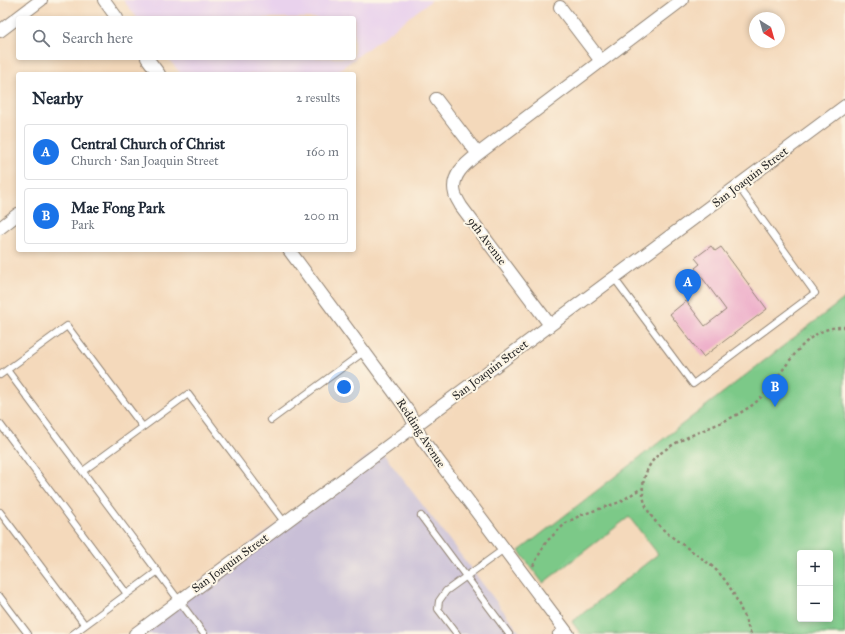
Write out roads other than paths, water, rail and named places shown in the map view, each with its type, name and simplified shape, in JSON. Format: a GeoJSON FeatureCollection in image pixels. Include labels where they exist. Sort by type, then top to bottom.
{"type":"FeatureCollection","features":[{"type":"Feature","properties":{"kind":"street"},"geometry":{"type":"LineString","coordinates":[[20,16],[41,0]]}},
{"type":"Feature","properties":{"kind":"street"},"geometry":{"type":"LineString","coordinates":[[104,0],[116,16]]}},
{"type":"Feature","properties":{"kind":"street","name":"9th Avenue"},"geometry":{"type":"LineString","coordinates":[[550,325],[461,206],[455,194],[457,174],[463,166],[478,154],[682,0]]}},
{"type":"Feature","properties":{"kind":"street"},"geometry":{"type":"LineString","coordinates":[[560,6],[602,61]]}},
{"type":"Feature","properties":{"kind":"street"},"geometry":{"type":"LineString","coordinates":[[0,31],[16,19]]}},
{"type":"Feature","properties":{"kind":"street"},"geometry":{"type":"LineString","coordinates":[[148,60],[158,72]]}},
{"type":"Feature","properties":{"kind":"street"},"geometry":{"type":"LineString","coordinates":[[436,99],[478,154]]}},
{"type":"Feature","properties":{"kind":"street","name":"San Joaquin Street"},"geometry":{"type":"LineString","coordinates":[[135,634],[845,106]]}},
{"type":"Feature","properties":{"kind":"street"},"geometry":{"type":"LineString","coordinates":[[0,228],[16,216]]}},
{"type":"Feature","properties":{"kind":"street","name":"Redding Avenue"},"geometry":{"type":"LineString","coordinates":[[291,252],[408,411],[422,439],[504,549],[562,632]]}},
{"type":"Feature","properties":{"kind":"lane"},"geometry":{"type":"LineString","coordinates":[[614,278],[693,384],[777,323],[815,293],[738,186]]}},
{"type":"Feature","properties":{"kind":"lane"},"geometry":{"type":"LineString","coordinates":[[0,375],[67,326],[143,426]]}},
{"type":"Feature","properties":{"kind":"lane"},"geometry":{"type":"LineString","coordinates":[[270,420],[365,351]]}},
{"type":"Feature","properties":{"kind":"lane"},"geometry":{"type":"LineString","coordinates":[[7,370],[204,634]]}},
{"type":"Feature","properties":{"kind":"lane"},"geometry":{"type":"LineString","coordinates":[[83,471],[188,394],[285,523]]}},
{"type":"Feature","properties":{"kind":"lane"},"geometry":{"type":"LineString","coordinates":[[0,424],[128,594]]}},
{"type":"Feature","properties":{"kind":"lane"},"geometry":{"type":"LineString","coordinates":[[0,512],[85,625]]}},
{"type":"Feature","properties":{"kind":"lane"},"geometry":{"type":"LineString","coordinates":[[421,516],[509,634]]}},
{"type":"Feature","properties":{"kind":"lane"},"geometry":{"type":"LineString","coordinates":[[457,634],[438,609],[439,601],[446,592],[504,549]]}},
{"type":"Feature","properties":{"kind":"lane"},"geometry":{"type":"LineString","coordinates":[[73,634],[158,571]]}},
{"type":"Feature","properties":{"kind":"lane"},"geometry":{"type":"LineString","coordinates":[[0,597],[28,634]]}},
{"type":"Feature","properties":{"kind":"place","name":"Central Church of Christ"},"geometry":{"type":"Point","coordinates":[688,302]}},
{"type":"Feature","properties":{"kind":"place","name":"Mae Fong Park"},"geometry":{"type":"Point","coordinates":[775,407]}}]}
